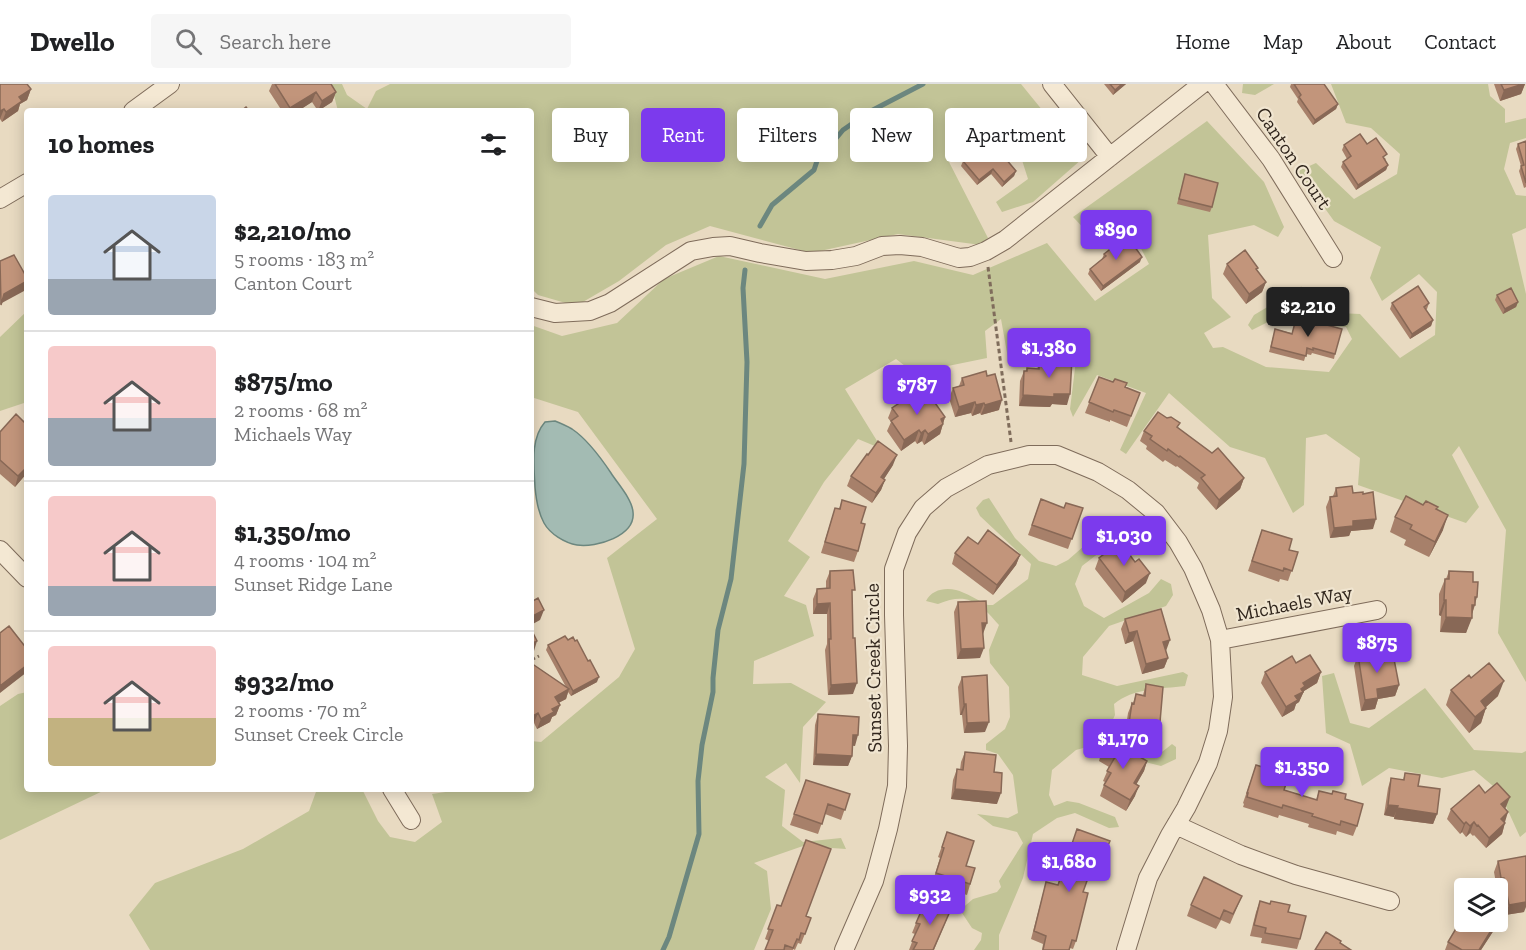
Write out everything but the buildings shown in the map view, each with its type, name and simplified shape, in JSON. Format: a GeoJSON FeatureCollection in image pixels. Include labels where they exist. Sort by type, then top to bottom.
{"type":"FeatureCollection","features":[{"type":"Feature","properties":{"kind":"street"},"geometry":{"type":"LineString","coordinates":[[137,108],[170,84]]}},
{"type":"Feature","properties":{"kind":"street"},"geometry":{"type":"LineString","coordinates":[[1052,84],[1110,157]]}},
{"type":"Feature","properties":{"kind":"street"},"geometry":{"type":"LineString","coordinates":[[534,309],[555,313],[591,311],[610,303],[691,251],[713,247],[730,246],[806,261],[856,256],[882,246],[900,245],[922,247],[959,258],[986,252],[1005,240],[1202,84]]}},
{"type":"Feature","properties":{"kind":"street","name":"Canton Court"},"geometry":{"type":"LineString","coordinates":[[1214,84],[1271,159],[1333,258]]}},
{"type":"Feature","properties":{"kind":"street"},"geometry":{"type":"LineString","coordinates":[[0,199],[24,185]]}},
{"type":"Feature","properties":{"kind":"street","name":"Sunset Creek Circle"},"geometry":{"type":"LineString","coordinates":[[844,950],[874,881],[897,786],[894,569],[907,533],[922,508],[946,488],[988,465],[1029,455],[1057,456],[1098,472],[1128,490],[1156,513],[1178,542],[1193,568],[1211,610],[1220,640],[1222,697],[1218,731],[1208,763],[1148,878],[1126,950]]}},
{"type":"Feature","properties":{"kind":"street"},"geometry":{"type":"LineString","coordinates":[[0,550],[24,575]]}},
{"type":"Feature","properties":{"kind":"street","name":"Michaels Way"},"geometry":{"type":"LineString","coordinates":[[1220,640],[1377,610]]}},
{"type":"Feature","properties":{"kind":"street"},"geometry":{"type":"LineString","coordinates":[[394,792],[411,820]]}},
{"type":"Feature","properties":{"kind":"street"},"geometry":{"type":"LineString","coordinates":[[1176,825],[1241,855],[1285,871],[1390,901]]}},
{"type":"Feature","properties":{"kind":"path"},"geometry":{"type":"LineString","coordinates":[[986,252],[1014,458]]}},
{"type":"Feature","properties":{"kind":"path"},"geometry":{"type":"LineString","coordinates":[[534,658],[539,656]]}},
{"type":"Feature","properties":{"kind":"green space"},"geometry":{"type":"Polygon","coordinates":[[[331,84],[342,84],[347,95],[366,108],[337,108],[331,84]]]}},
{"type":"Feature","properties":{"kind":"green space"},"geometry":{"type":"Polygon","coordinates":[[[390,84],[1021,84],[1041,108],[945,108],[945,162],[949,162],[988,238],[981,245],[898,234],[811,253],[710,226],[666,245],[619,281],[576,306],[538,295],[534,291],[534,108],[368,108],[376,91],[390,84]]]}},
{"type":"Feature","properties":{"kind":"green space"},"geometry":{"type":"Polygon","coordinates":[[[1243,84],[1274,84],[1255,95],[1242,93],[1243,84]]]}},
{"type":"Feature","properties":{"kind":"green space"},"geometry":{"type":"Polygon","coordinates":[[[1331,84],[1488,84],[1490,96],[1505,109],[1505,123],[1526,118],[1526,138],[1510,143],[1504,169],[1516,195],[1526,196],[1526,228],[1512,234],[1526,294],[1526,682],[1498,633],[1506,530],[1459,446],[1452,455],[1479,507],[1466,523],[1358,485],[1360,458],[1326,434],[1306,438],[1304,505],[1293,513],[1265,458],[1230,447],[1169,393],[1126,454],[1120,450],[1146,393],[1097,375],[1073,417],[1070,409],[1076,360],[1039,350],[1009,364],[1001,319],[985,331],[987,358],[943,367],[922,379],[896,359],[845,389],[882,449],[858,439],[824,482],[788,541],[810,557],[784,596],[806,605],[814,636],[754,661],[753,684],[791,683],[826,702],[803,727],[800,783],[786,763],[765,777],[785,790],[782,826],[803,842],[841,838],[846,849],[803,846],[754,863],[767,871],[771,909],[754,950],[150,950],[129,915],[155,883],[243,849],[309,811],[316,792],[364,792],[378,821],[390,837],[415,842],[442,822],[432,794],[534,792],[534,741],[541,742],[619,677],[635,649],[607,558],[657,519],[578,412],[534,398],[534,326],[562,336],[617,323],[664,279],[719,256],[825,279],[914,261],[973,275],[1047,243],[1095,301],[1149,264],[1134,235],[1098,243],[1073,217],[1207,121],[1264,182],[1284,227],[1278,237],[1254,225],[1208,235],[1212,298],[1231,317],[1204,333],[1213,348],[1223,347],[1266,367],[1329,372],[1352,339],[1346,327],[1319,325],[1315,312],[1360,314],[1400,358],[1435,335],[1437,292],[1419,274],[1382,301],[1370,278],[1381,247],[1334,221],[1298,171],[1316,163],[1354,199],[1397,174],[1400,154],[1371,128],[1346,123],[1331,84]]]}},
{"type":"Feature","properties":{"kind":"green space"},"geometry":{"type":"Polygon","coordinates":[[[1023,162],[1079,162],[1033,202],[1002,212],[996,202],[1028,179],[1023,162]]]}},
{"type":"Feature","properties":{"kind":"green space"},"geometry":{"type":"Polygon","coordinates":[[[1302,286],[1268,322],[1252,330],[1248,325],[1254,315],[1302,286]]]}},
{"type":"Feature","properties":{"kind":"green space"},"geometry":{"type":"Polygon","coordinates":[[[24,314],[24,403],[0,411],[0,337],[24,314]]]}},
{"type":"Feature","properties":{"kind":"green space"},"geometry":{"type":"Polygon","coordinates":[[[989,498],[1015,538],[1039,561],[1056,566],[1068,560],[1092,539],[1106,518],[1112,518],[1121,526],[1121,536],[1082,566],[1075,584],[1084,606],[1104,618],[1149,593],[1161,579],[1171,584],[1173,595],[1166,606],[1109,626],[1083,657],[1082,675],[1117,686],[1183,672],[1188,675],[1185,686],[1138,692],[1114,704],[1115,715],[1105,737],[1150,753],[1162,752],[1172,744],[1176,747],[1176,759],[1161,766],[1141,761],[1097,740],[1087,747],[1076,750],[1052,770],[1049,795],[1054,806],[1067,801],[1079,803],[1115,817],[1119,827],[1109,828],[1075,813],[1057,818],[1033,834],[1023,878],[999,935],[999,950],[974,950],[981,940],[982,933],[972,928],[960,910],[973,899],[997,892],[1001,887],[999,881],[1023,843],[1017,832],[993,826],[977,814],[1008,818],[1018,813],[1013,775],[998,754],[986,750],[986,744],[1005,729],[1010,717],[1009,687],[990,663],[989,650],[999,625],[992,617],[973,601],[965,599],[948,600],[938,604],[926,601],[935,592],[952,589],[988,605],[993,605],[1028,579],[1031,564],[980,516],[976,508],[983,500],[989,498]]]}},
{"type":"Feature","properties":{"kind":"green space"},"geometry":{"type":"Polygon","coordinates":[[[1334,673],[1350,723],[1369,728],[1425,688],[1474,750],[1522,753],[1526,751],[1526,832],[1520,837],[1499,791],[1474,770],[1442,778],[1389,768],[1362,786],[1350,744],[1326,733],[1322,676],[1334,673]]]}},
{"type":"Feature","properties":{"kind":"green space"},"geometry":{"type":"Polygon","coordinates":[[[24,693],[24,792],[101,792],[0,840],[0,706],[24,693]]]}},
{"type":"Feature","properties":{"kind":"water"},"geometry":{"type":"Polygon","coordinates":[[[555,421],[578,433],[588,443],[630,502],[633,512],[632,520],[622,534],[613,539],[594,544],[577,545],[558,537],[544,523],[536,496],[534,453],[540,429],[545,422],[555,421]]]}},
{"type":"Feature","properties":{"kind":"waterway"},"geometry":{"type":"LineString","coordinates":[[760,226],[772,205],[814,170],[817,161],[843,130],[869,112],[923,84]]}},
{"type":"Feature","properties":{"kind":"waterway"},"geometry":{"type":"LineString","coordinates":[[663,950],[669,937],[699,834],[698,781],[702,745],[713,692],[718,630],[731,579],[744,464],[747,362],[743,288],[745,270]]}}]}
